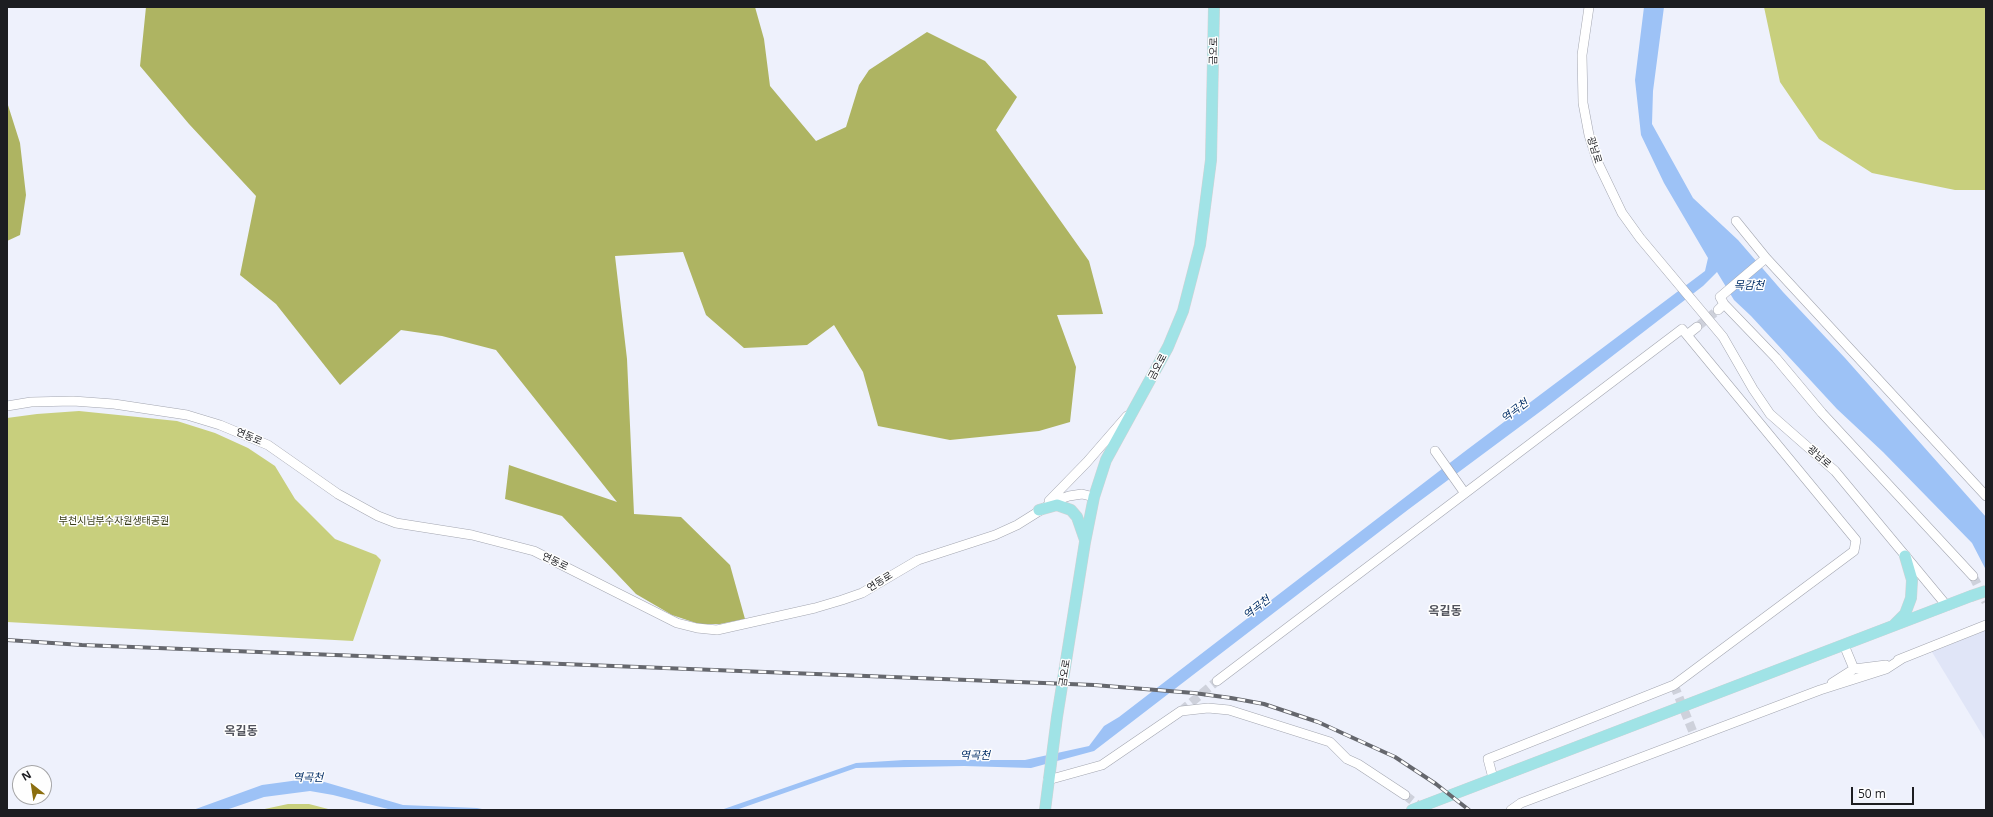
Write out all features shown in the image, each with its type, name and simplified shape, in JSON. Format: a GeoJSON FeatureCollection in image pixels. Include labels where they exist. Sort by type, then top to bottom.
{"type":"FeatureCollection","features":[{"type":"Feature","properties":{"kind":"main road","name":"금오로"},"geometry":{"type":"LineString","coordinates":[[1048,777],[1085,542],[1094,497],[1106,460],[1168,347],[1183,311],[1200,246],[1211,160],[1214,7]]}},
{"type":"Feature","properties":{"kind":"main road"},"geometry":{"type":"LineString","coordinates":[[1039,510],[1057,505],[1071,510],[1077,517],[1085,542]]}},
{"type":"Feature","properties":{"kind":"main road"},"geometry":{"type":"LineString","coordinates":[[1891,628],[1905,614],[1911,598],[1912,580],[1905,556]]}},
{"type":"Feature","properties":{"kind":"main road"},"geometry":{"type":"LineString","coordinates":[[1412,810],[1986,591]]}},
{"type":"Feature","properties":{"kind":"main road"},"geometry":{"type":"LineString","coordinates":[[1045,810],[1048,777]]}},
{"type":"Feature","properties":{"kind":"street","name":"광남로"},"geometry":{"type":"LineString","coordinates":[[1589,7],[1582,56],[1582,77],[1586,120],[1603,177],[1622,213],[1669,274],[1723,337],[1753,389],[1770,414],[1834,471],[1947,606]]}},
{"type":"Feature","properties":{"kind":"street"},"geometry":{"type":"LineString","coordinates":[[1736,220],[1766,258],[1986,496]]}},
{"type":"Feature","properties":{"kind":"street"},"geometry":{"type":"LineString","coordinates":[[1766,258],[1721,304],[1776,358],[1822,413],[1973,576]]}},
{"type":"Feature","properties":{"kind":"street"},"geometry":{"type":"LineString","coordinates":[[1687,336],[1697,327]]}},
{"type":"Feature","properties":{"kind":"street"},"geometry":{"type":"LineString","coordinates":[[1217,680],[1464,492],[1682,329],[1856,540],[1854,551],[1674,685],[1488,758],[1493,778]]}},
{"type":"Feature","properties":{"kind":"street","name":"연동로"},"geometry":{"type":"LineString","coordinates":[[7,406],[31,402],[73,401],[114,404],[187,415],[220,425],[268,445],[338,494],[378,516],[396,523],[472,536],[534,551],[677,623],[697,628],[717,630],[816,608],[856,596],[918,560],[995,535],[1017,525],[1039,510],[1069,496],[1082,494],[1094,497]]}},
{"type":"Feature","properties":{"kind":"street"},"geometry":{"type":"LineString","coordinates":[[1039,510],[1056,495],[1087,462],[1138,403]]}},
{"type":"Feature","properties":{"kind":"street"},"geometry":{"type":"LineString","coordinates":[[1435,451],[1464,492]]}},
{"type":"Feature","properties":{"kind":"street"},"geometry":{"type":"LineString","coordinates":[[1820,690],[1854,669],[1887,664],[1986,625]]}},
{"type":"Feature","properties":{"kind":"street"},"geometry":{"type":"LineString","coordinates":[[1844,645],[1854,669]]}},
{"type":"Feature","properties":{"kind":"street"},"geometry":{"type":"LineString","coordinates":[[1511,810],[1521,803],[1820,690],[1886,669],[1903,658]]}},
{"type":"Feature","properties":{"kind":"street"},"geometry":{"type":"LineString","coordinates":[[1048,777],[1102,765],[1181,710],[1208,708],[1229,710],[1330,742],[1347,759],[1358,764],[1405,795]]}},
{"type":"Feature","properties":{"kind":"shaded area"},"geometry":{"type":"Polygon","coordinates":[[[1986,630],[1986,741],[1932,652],[1986,630]]]}},
{"type":"Feature","properties":{"kind":"green space"},"geometry":{"type":"Polygon","coordinates":[[[146,7],[755,7],[764,39],[770,86],[816,141],[846,127],[859,85],[869,70],[927,32],[985,61],[1017,97],[996,130],[1089,261],[1103,314],[1057,315],[1076,367],[1070,422],[1039,431],[950,440],[878,426],[863,372],[834,325],[807,345],[744,348],[706,315],[683,252],[615,256],[627,359],[634,514],[681,517],[730,565],[745,619],[720,624],[699,624],[672,615],[636,594],[562,516],[505,499],[509,465],[617,502],[496,350],[442,336],[401,330],[340,385],[276,304],[240,275],[256,196],[189,124],[140,66],[146,7]]]}},
{"type":"Feature","properties":{"kind":"green space"},"geometry":{"type":"Polygon","coordinates":[[[1764,7],[1986,7],[1986,190],[1955,190],[1872,173],[1819,139],[1780,82],[1764,7]]]}},
{"type":"Feature","properties":{"kind":"green space"},"geometry":{"type":"Polygon","coordinates":[[[7,102],[20,143],[26,195],[20,235],[7,241],[7,102]]]}},
{"type":"Feature","properties":{"kind":"green space","name":"부천시남부수자원생태공원"},"geometry":{"type":"Polygon","coordinates":[[[79,411],[177,421],[215,433],[248,448],[275,466],[295,499],[335,539],[376,555],[381,560],[353,641],[7,622],[7,418],[79,411]]]}},
{"type":"Feature","properties":{"kind":"green space"},"geometry":{"type":"Polygon","coordinates":[[[288,804],[309,804],[332,810],[260,810],[288,804]]]}},
{"type":"Feature","properties":{"kind":"water","name":"목감천"},"geometry":{"type":"Polygon","coordinates":[[[1644,7],[1664,7],[1653,91],[1652,124],[1693,198],[1738,240],[1986,517],[1986,570],[1972,543],[1883,452],[1837,409],[1751,316],[1734,300],[1717,272],[1703,286],[1545,408],[1409,509],[1094,751],[1031,768],[964,766],[856,768],[736,810],[721,810],[856,763],[904,760],[1025,760],[1089,746],[1104,726],[1119,717],[1464,452],[1705,271],[1708,258],[1664,183],[1641,135],[1635,80],[1644,7]]]}},
{"type":"Feature","properties":{"kind":"water"},"geometry":{"type":"Polygon","coordinates":[[[299,780],[321,781],[403,805],[477,808],[487,810],[392,810],[333,795],[310,791],[264,797],[226,810],[193,810],[262,785],[299,780]]]}},
{"type":"Feature","properties":{"kind":"tunnel"},"geometry":{"type":"LineString","coordinates":[[1697,327],[1718,310]]}},
{"type":"Feature","properties":{"kind":"tunnel"},"geometry":{"type":"LineString","coordinates":[[1973,576],[1986,602]]}},
{"type":"Feature","properties":{"kind":"tunnel"},"geometry":{"type":"LineString","coordinates":[[1181,711],[1217,681]]}},
{"type":"Feature","properties":{"kind":"tunnel"},"geometry":{"type":"LineString","coordinates":[[1674,685],[1695,737]]}},
{"type":"Feature","properties":{"kind":"tunnel"},"geometry":{"type":"LineString","coordinates":[[1405,795],[1424,810]]}},
{"type":"Feature","properties":{"kind":"railway"},"geometry":{"type":"LineString","coordinates":[[7,640],[82,645],[1094,685],[1194,693],[1264,704],[1318,722],[1395,757],[1436,784],[1469,810]]}},
{"type":"Feature","properties":{"kind":"district","name":"옥길동"},"geometry":{"type":"Point","coordinates":[1445,612]}},
{"type":"Feature","properties":{"kind":"district","name":"옥길동"},"geometry":{"type":"Point","coordinates":[241,732]}},
{"type":"Feature","properties":{"kind":"water label","name":"역곡천"},"geometry":{"type":"Point","coordinates":[1515,411]}},
{"type":"Feature","properties":{"kind":"water label","name":"역곡천"},"geometry":{"type":"Point","coordinates":[1257,608]}},
{"type":"Feature","properties":{"kind":"water label","name":"역곡천"},"geometry":{"type":"Point","coordinates":[975,756]}},
{"type":"Feature","properties":{"kind":"water label","name":"역곡천"},"geometry":{"type":"Point","coordinates":[308,778]}}]}
